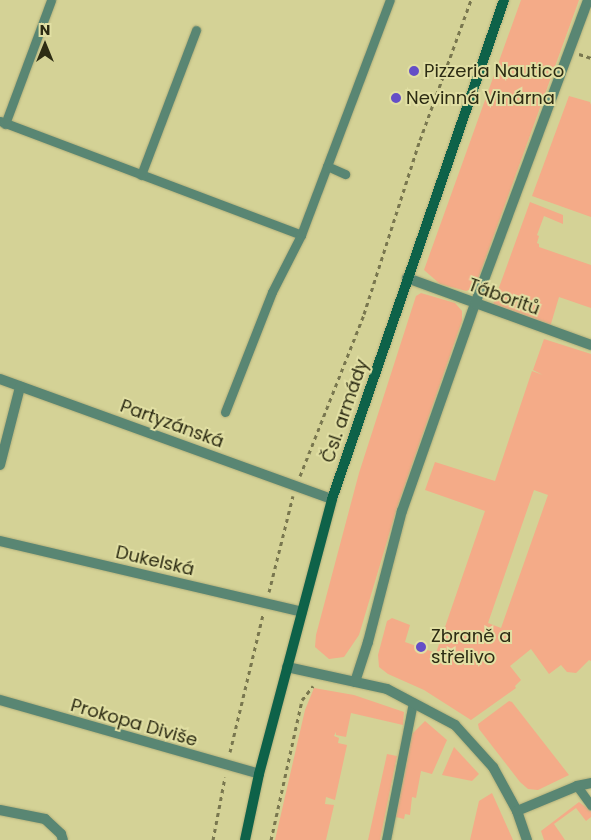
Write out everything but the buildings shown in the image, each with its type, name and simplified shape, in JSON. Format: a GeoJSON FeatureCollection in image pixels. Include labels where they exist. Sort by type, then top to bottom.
{"type":"FeatureCollection","features":[{"type":"Feature","properties":{"kind":"street","name":"Čsl. armády"},"geometry":{"type":"LineString","coordinates":[[245,840],[259,774],[332,499],[504,0]]}},
{"type":"Feature","properties":{"kind":"street"},"geometry":{"type":"LineString","coordinates":[[355,682],[368,642],[402,511],[475,304],[588,0]]}},
{"type":"Feature","properties":{"kind":"street","name":"Táboritů"},"geometry":{"type":"LineString","coordinates":[[407,278],[591,345]]}},
{"type":"Feature","properties":{"kind":"street","name":"Partyzánská"},"geometry":{"type":"LineString","coordinates":[[0,379],[332,499]]}},
{"type":"Feature","properties":{"kind":"street"},"geometry":{"type":"LineString","coordinates":[[0,465],[20,387]]}},
{"type":"Feature","properties":{"kind":"street","name":"Dukelská"},"geometry":{"type":"LineString","coordinates":[[0,541],[302,612]]}},
{"type":"Feature","properties":{"kind":"street"},"geometry":{"type":"LineString","coordinates":[[287,667],[387,689],[455,725],[494,767],[518,811],[527,840]]}},
{"type":"Feature","properties":{"kind":"street","name":"Prokopa Diviše"},"geometry":{"type":"LineString","coordinates":[[0,700],[259,774]]}},
{"type":"Feature","properties":{"kind":"street"},"geometry":{"type":"LineString","coordinates":[[518,811],[577,786],[591,783]]}},
{"type":"Feature","properties":{"kind":"street"},"geometry":{"type":"LineString","coordinates":[[0,810],[44,819],[61,834],[63,840]]}},
{"type":"Feature","properties":{"kind":"lane"},"geometry":{"type":"LineString","coordinates":[[51,0],[3,122],[300,235]]}},
{"type":"Feature","properties":{"kind":"lane"},"geometry":{"type":"LineString","coordinates":[[225,412],[272,292],[300,235],[390,0]]}},
{"type":"Feature","properties":{"kind":"lane"},"geometry":{"type":"LineString","coordinates":[[141,175],[196,30]]}},
{"type":"Feature","properties":{"kind":"lane"},"geometry":{"type":"LineString","coordinates":[[327,166],[345,174]]}},
{"type":"Feature","properties":{"kind":"lane"},"geometry":{"type":"LineString","coordinates":[[386,840],[413,704]]}},
{"type":"Feature","properties":{"kind":"lane"},"geometry":{"type":"LineString","coordinates":[[577,786],[591,805]]}},
{"type":"Feature","properties":{"kind":"path"},"geometry":{"type":"LineString","coordinates":[[229,758],[296,486],[364,314],[420,140],[471,0]]}},
{"type":"Feature","properties":{"kind":"path"},"geometry":{"type":"LineString","coordinates":[[271,840],[302,700],[315,684]]}},
{"type":"Feature","properties":{"kind":"path"},"geometry":{"type":"LineString","coordinates":[[212,840],[225,776]]}},
{"type":"Feature","properties":{"kind":"shaded area"},"geometry":{"type":"Polygon","coordinates":[[[521,0],[579,0],[477,282],[473,288],[466,291],[440,284],[424,270],[521,0]]]}},
{"type":"Feature","properties":{"kind":"shaded area"},"geometry":{"type":"Polygon","coordinates":[[[569,96],[590,102],[591,105],[591,217],[532,196],[569,96]]]}},
{"type":"Feature","properties":{"kind":"shaded area"},"geometry":{"type":"Polygon","coordinates":[[[530,202],[563,215],[563,224],[544,216],[537,235],[539,236],[537,243],[539,247],[591,265],[591,308],[559,297],[550,327],[500,309],[493,304],[530,202]]]}},
{"type":"Feature","properties":{"kind":"shaded area"},"geometry":{"type":"Polygon","coordinates":[[[421,293],[455,303],[462,311],[462,321],[397,508],[359,635],[344,657],[329,659],[315,647],[316,635],[359,473],[416,296],[421,293]]]}},
{"type":"Feature","properties":{"kind":"shaded area"},"geometry":{"type":"Polygon","coordinates":[[[544,339],[591,354],[591,661],[589,660],[576,673],[567,672],[561,665],[549,674],[531,649],[510,666],[521,680],[515,686],[516,688],[471,720],[424,690],[388,674],[379,667],[378,655],[387,621],[392,618],[410,625],[405,642],[436,653],[485,511],[425,490],[435,462],[495,481],[532,371],[543,375],[533,370],[544,339]],[[534,490],[488,623],[501,628],[548,495],[534,490]]]}},
{"type":"Feature","properties":{"kind":"shaded area"},"geometry":{"type":"Polygon","coordinates":[[[314,688],[354,695],[404,712],[403,725],[351,713],[346,737],[336,735],[336,732],[334,736],[339,738],[338,743],[347,745],[335,800],[326,797],[325,804],[334,805],[326,840],[275,840],[305,710],[314,688]]]}},
{"type":"Feature","properties":{"kind":"shaded area"},"geometry":{"type":"Polygon","coordinates":[[[509,701],[512,702],[569,775],[538,790],[528,789],[520,782],[479,729],[478,724],[509,701]]]}},
{"type":"Feature","properties":{"kind":"shaded area"},"geometry":{"type":"Polygon","coordinates":[[[425,721],[447,740],[432,774],[421,771],[416,798],[412,797],[410,815],[405,814],[404,819],[392,816],[409,737],[425,721]]]}},
{"type":"Feature","properties":{"kind":"shaded area"},"geometry":{"type":"Polygon","coordinates":[[[454,747],[479,774],[472,781],[442,775],[454,747]]]}},
{"type":"Feature","properties":{"kind":"shaded area"},"geometry":{"type":"Polygon","coordinates":[[[387,754],[397,756],[380,840],[368,840],[387,754]]]}},
{"type":"Feature","properties":{"kind":"shaded area"},"geometry":{"type":"Polygon","coordinates":[[[492,793],[513,840],[470,840],[479,801],[492,793]]]}},
{"type":"Feature","properties":{"kind":"shaded area"},"geometry":{"type":"Polygon","coordinates":[[[579,802],[591,811],[591,817],[586,821],[576,808],[554,824],[565,840],[544,840],[541,831],[579,802]]]}},
{"type":"Feature","properties":{"kind":"place","name":"Pizzeria Nautico"},"geometry":{"type":"Point","coordinates":[414,71]}},
{"type":"Feature","properties":{"kind":"place","name":"Nevinná Vinárna"},"geometry":{"type":"Point","coordinates":[396,98]}},
{"type":"Feature","properties":{"kind":"place","name":"Zbraně a střelivo"},"geometry":{"type":"Point","coordinates":[421,647]}}]}
